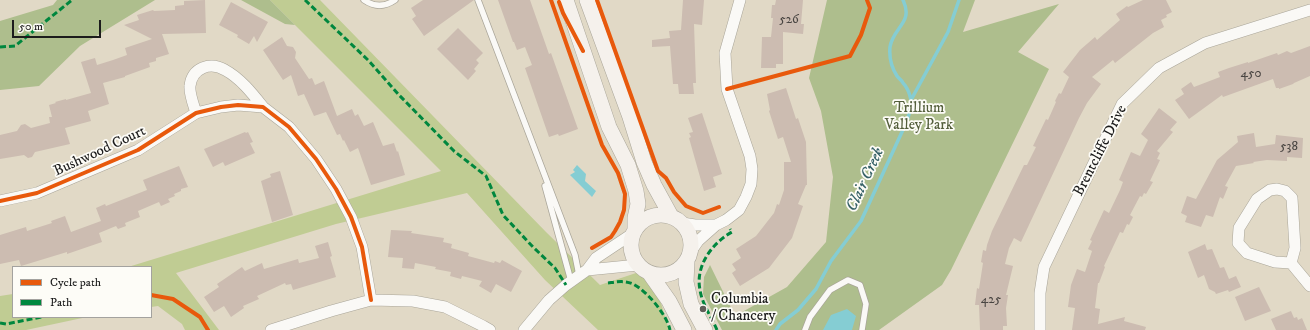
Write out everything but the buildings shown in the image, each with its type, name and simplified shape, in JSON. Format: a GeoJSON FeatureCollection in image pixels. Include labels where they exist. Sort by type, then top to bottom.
{"type":"FeatureCollection","features":[{"type":"Feature","properties":{"kind":"main road"},"geometry":{"type":"LineString","coordinates":[[566,0],[608,127],[628,165],[632,178],[638,204],[634,231],[630,242],[633,258],[670,301],[684,330]]}},
{"type":"Feature","properties":{"kind":"main road"},"geometry":{"type":"LineString","coordinates":[[587,0],[630,117],[644,162],[654,185],[676,220],[690,236],[686,282],[692,304],[705,330]]}},
{"type":"Feature","properties":{"kind":"main road"},"geometry":{"type":"LineString","coordinates":[[634,231],[642,221],[651,216],[661,215],[676,220]]}},
{"type":"Feature","properties":{"kind":"main road"},"geometry":{"type":"LineString","coordinates":[[644,270],[658,276],[666,276],[682,268],[689,256]]}},
{"type":"Feature","properties":{"kind":"street"},"geometry":{"type":"LineString","coordinates":[[689,256],[698,241],[716,225],[726,220],[739,210],[751,184],[752,169],[750,156],[727,89],[725,53],[740,0]]}},
{"type":"Feature","properties":{"kind":"street","name":"Brentcliffe Drive"},"geometry":{"type":"LineString","coordinates":[[1040,330],[1040,293],[1044,267],[1122,104],[1159,68],[1205,43],[1310,10]]}},
{"type":"Feature","properties":{"kind":"street"},"geometry":{"type":"LineString","coordinates":[[196,113],[189,87],[193,76],[199,69],[212,65],[224,69],[240,81],[263,107],[288,127],[316,159],[336,189],[351,217],[362,247],[371,300]]}},
{"type":"Feature","properties":{"kind":"street","name":"Bushwood Court"},"geometry":{"type":"LineString","coordinates":[[0,201],[37,193],[138,150],[196,113],[221,107],[238,105],[263,107]]}},
{"type":"Feature","properties":{"kind":"street"},"geometry":{"type":"LineString","coordinates":[[1291,263],[1295,248],[1292,198],[1285,191],[1277,189],[1270,190],[1257,199],[1239,228],[1238,243],[1247,253],[1275,262],[1291,263],[1310,286]]}},
{"type":"Feature","properties":{"kind":"street"},"geometry":{"type":"LineString","coordinates":[[676,220],[695,225],[716,225]]}},
{"type":"Feature","properties":{"kind":"street"},"geometry":{"type":"LineString","coordinates":[[524,330],[549,300],[579,275],[596,258],[634,231]]}},
{"type":"Feature","properties":{"kind":"street"},"geometry":{"type":"LineString","coordinates":[[579,275],[644,270]]}},
{"type":"Feature","properties":{"kind":"street"},"geometry":{"type":"LineString","coordinates":[[272,330],[371,300],[413,301],[445,307],[490,330]]}},
{"type":"Feature","properties":{"kind":"lane"},"geometry":{"type":"LineString","coordinates":[[364,0],[381,6],[395,0]]}},
{"type":"Feature","properties":{"kind":"lane"},"geometry":{"type":"LineString","coordinates":[[478,0],[575,255],[579,275]]}},
{"type":"Feature","properties":{"kind":"lane"},"geometry":{"type":"LineString","coordinates":[[538,159],[579,275]]}},
{"type":"Feature","properties":{"kind":"lane"},"geometry":{"type":"LineString","coordinates":[[805,330],[810,317],[830,290],[848,280],[860,285],[866,304],[862,330]]}},
{"type":"Feature","properties":{"kind":"green space"},"geometry":{"type":"Polygon","coordinates":[[[57,0],[155,0],[80,46],[39,86],[0,90],[0,21],[53,5],[57,0]]]}},
{"type":"Feature","properties":{"kind":"green space"},"geometry":{"type":"Polygon","coordinates":[[[241,0],[270,0],[295,25],[285,24],[241,0]]]}},
{"type":"Feature","properties":{"kind":"green space"},"geometry":{"type":"Polygon","coordinates":[[[270,0],[320,0],[546,232],[600,285],[639,272],[655,283],[669,330],[598,330],[545,280],[467,193],[336,224],[176,273],[219,330],[185,330],[182,324],[158,306],[152,307],[152,266],[131,266],[441,171],[270,0]]]}},
{"type":"Feature","properties":{"kind":"green space","name":"Trillium Valley Park"},"geometry":{"type":"Polygon","coordinates":[[[827,0],[975,0],[963,32],[1059,4],[1018,52],[1049,69],[951,270],[942,285],[879,330],[722,330],[703,294],[704,277],[710,265],[735,316],[787,287],[826,242],[833,177],[821,111],[809,78],[827,0]]]}},
{"type":"Feature","properties":{"kind":"green space"},"geometry":{"type":"Polygon","coordinates":[[[12,294],[12,318],[82,318],[26,330],[0,330],[0,296],[12,294]]]}},
{"type":"Feature","properties":{"kind":"water"},"geometry":{"type":"Polygon","coordinates":[[[577,165],[586,174],[585,181],[596,191],[592,197],[570,175],[575,172],[573,170],[577,165]]]}},
{"type":"Feature","properties":{"kind":"water"},"geometry":{"type":"Polygon","coordinates":[[[847,309],[856,316],[852,330],[823,330],[831,315],[847,309]]]}},
{"type":"Feature","properties":{"kind":"waterway","name":"Clair Creek"},"geometry":{"type":"LineString","coordinates":[[776,330],[780,324],[798,310],[816,289],[831,261],[861,221],[907,121],[911,108],[911,98],[906,87],[897,76],[890,58],[890,47],[892,40],[905,20],[906,8],[903,0]]}},
{"type":"Feature","properties":{"kind":"waterway"},"geometry":{"type":"LineString","coordinates":[[911,100],[948,32],[959,0]]}},
{"type":"Feature","properties":{"kind":"marked path"},"geometry":{"type":"LineString","coordinates":[[0,47],[15,46],[72,0]]}},
{"type":"Feature","properties":{"kind":"marked path"},"geometry":{"type":"LineString","coordinates":[[305,0],[369,61],[399,95],[454,151],[486,176],[503,215],[555,268],[566,285]]}},
{"type":"Feature","properties":{"kind":"marked path"},"geometry":{"type":"LineString","coordinates":[[717,330],[701,295],[699,281],[700,272],[707,256],[718,242],[732,232],[730,229]]}},
{"type":"Feature","properties":{"kind":"marked path"},"geometry":{"type":"LineString","coordinates":[[608,283],[626,282],[638,287],[656,304],[665,317],[670,330]]}},
{"type":"Feature","properties":{"kind":"marked path"},"geometry":{"type":"LineString","coordinates":[[0,323],[6,324],[37,318]]}},
{"type":"Feature","properties":{"kind":"cycle path"},"geometry":{"type":"LineString","coordinates":[[551,0],[602,145],[618,173],[625,194],[624,210],[615,231],[611,237],[592,248]]}},
{"type":"Feature","properties":{"kind":"cycle path"},"geometry":{"type":"LineString","coordinates":[[597,0],[658,171],[666,178],[674,192],[686,206],[703,213],[719,207]]}},
{"type":"Feature","properties":{"kind":"cycle path"},"geometry":{"type":"LineString","coordinates":[[727,89],[850,56],[861,35],[870,8],[867,0]]}},
{"type":"Feature","properties":{"kind":"cycle path"},"geometry":{"type":"LineString","coordinates":[[559,2],[563,13],[583,51]]}},
{"type":"Feature","properties":{"kind":"cycle path"},"geometry":{"type":"LineString","coordinates":[[0,201],[37,193],[138,150],[196,113],[221,107],[238,105],[263,107],[289,127],[316,159],[336,189],[351,217],[362,247],[371,300]]}},
{"type":"Feature","properties":{"kind":"cycle path"},"geometry":{"type":"LineString","coordinates":[[152,295],[173,299],[200,317],[208,330]]}},
{"type":"Feature","properties":{"kind":"place","name":"Columbia / Chancery"},"geometry":{"type":"Point","coordinates":[703,309]}}]}
